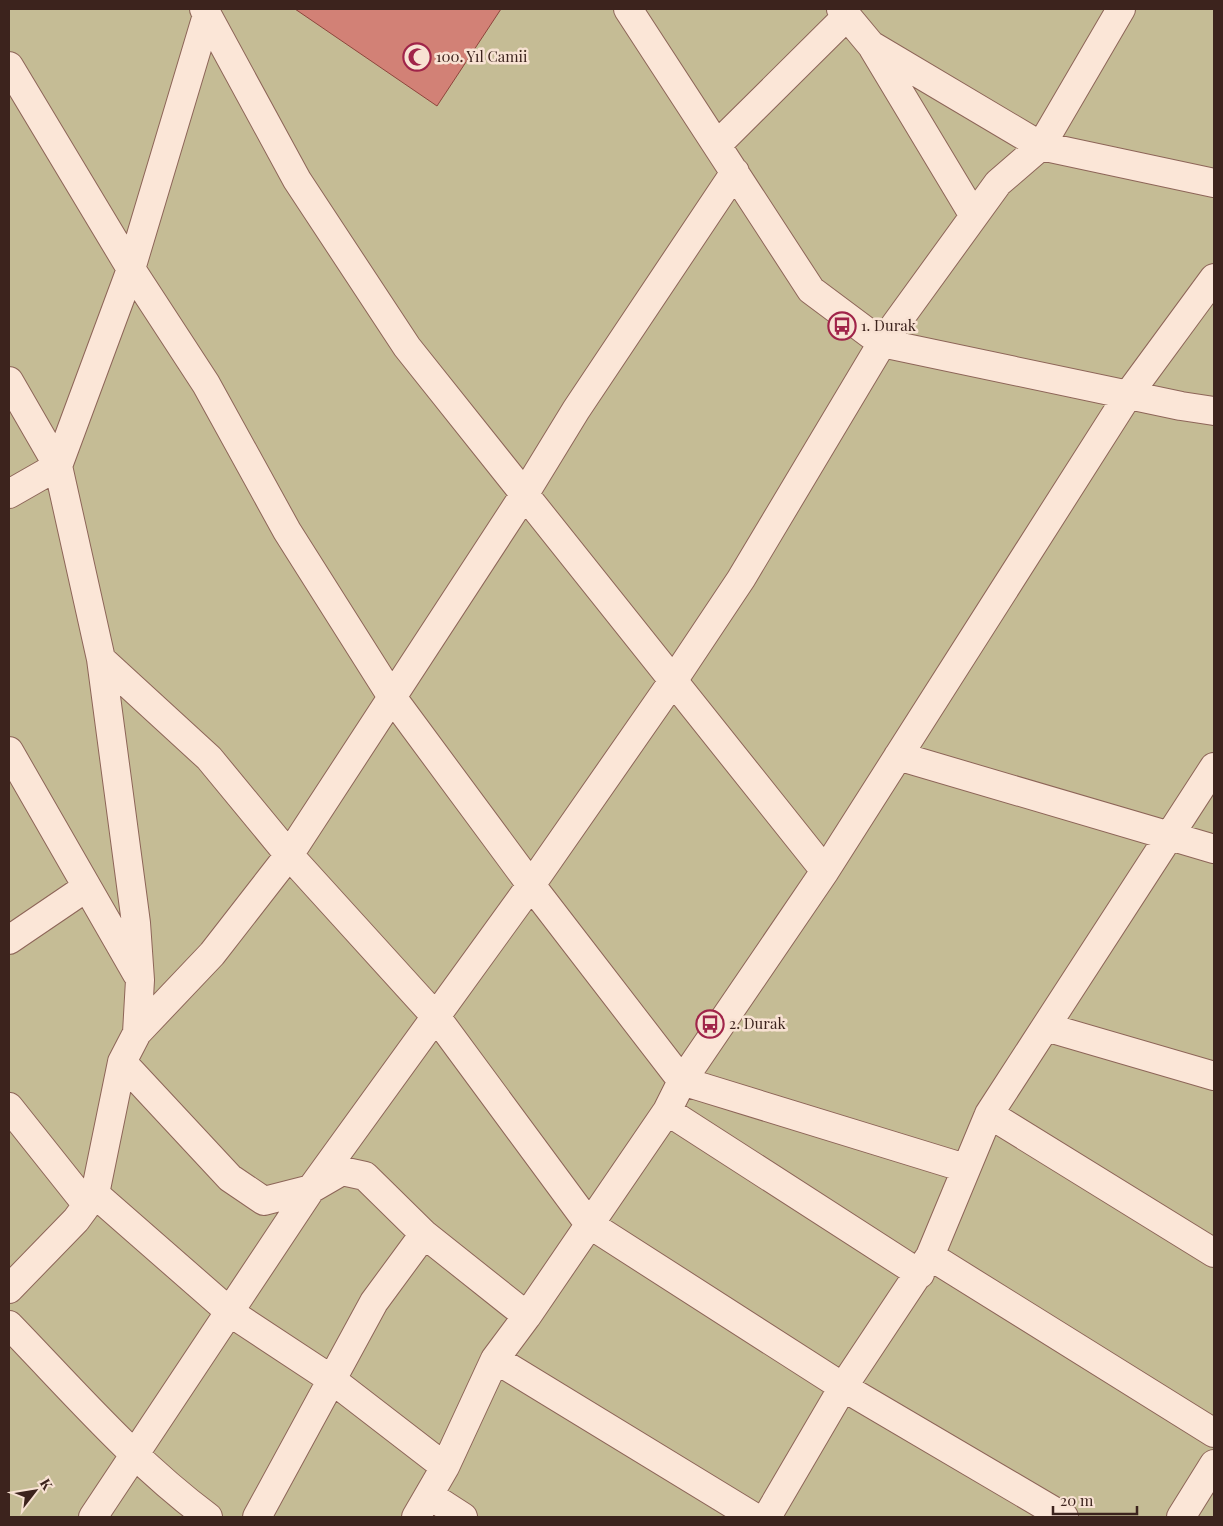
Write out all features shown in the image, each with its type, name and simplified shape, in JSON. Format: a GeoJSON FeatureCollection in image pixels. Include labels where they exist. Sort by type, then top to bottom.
{"type":"FeatureCollection","features":[{"type":"Feature","properties":{"kind":"street"},"geometry":{"type":"LineString","coordinates":[[628,9],[811,290],[882,343],[1128,395],[1214,411]]}},
{"type":"Feature","properties":{"kind":"street"},"geometry":{"type":"LineString","coordinates":[[94,1517],[231,1313],[311,1189],[532,885],[673,681],[741,579],[882,343],[998,182],[1041,146],[1121,9]]}},
{"type":"Feature","properties":{"kind":"street"},"geometry":{"type":"LineString","coordinates":[[9,494],[58,466],[132,269],[206,12]]}},
{"type":"Feature","properties":{"kind":"street"},"geometry":{"type":"LineString","coordinates":[[206,12],[297,180],[401,338],[825,871]]}},
{"type":"Feature","properties":{"kind":"street"},"geometry":{"type":"LineString","coordinates":[[716,145],[844,13],[871,45],[974,216]]}},
{"type":"Feature","properties":{"kind":"street"},"geometry":{"type":"LineString","coordinates":[[871,45],[1041,146],[1214,183]]}},
{"type":"Feature","properties":{"kind":"street"},"geometry":{"type":"LineString","coordinates":[[9,66],[132,269],[206,384],[287,531],[392,697],[532,885],[682,1081],[965,1168]]}},
{"type":"Feature","properties":{"kind":"street"},"geometry":{"type":"LineString","coordinates":[[9,1289],[76,1220],[91,1199],[122,1062],[137,1033],[212,954],[289,855],[524,495],[576,410],[735,172]]}},
{"type":"Feature","properties":{"kind":"street"},"geometry":{"type":"LineString","coordinates":[[463,1517],[423,1506],[445,1467],[495,1359],[527,1316],[667,1111],[682,1081],[825,871],[1128,395],[1214,278]]}},
{"type":"Feature","properties":{"kind":"street"},"geometry":{"type":"LineString","coordinates":[[9,381],[58,466],[101,659],[136,923],[140,980],[137,1033]]}},
{"type":"Feature","properties":{"kind":"street"},"geometry":{"type":"LineString","coordinates":[[101,659],[209,758],[289,855],[436,1018],[589,1224],[843,1387],[1064,1517]]}},
{"type":"Feature","properties":{"kind":"street"},"geometry":{"type":"LineString","coordinates":[[898,756],[1214,849]]}},
{"type":"Feature","properties":{"kind":"street"},"geometry":{"type":"LineString","coordinates":[[12,765],[87,887],[140,980]]}},
{"type":"Feature","properties":{"kind":"street"},"geometry":{"type":"LineString","coordinates":[[767,1517],[843,1387],[925,1265],[965,1168],[990,1114],[1214,767]]}},
{"type":"Feature","properties":{"kind":"street"},"geometry":{"type":"LineString","coordinates":[[9,940],[87,887]]}},
{"type":"Feature","properties":{"kind":"street"},"geometry":{"type":"LineString","coordinates":[[1046,1027],[1214,1076]]}},
{"type":"Feature","properties":{"kind":"street"},"geometry":{"type":"LineString","coordinates":[[122,1062],[230,1178],[264,1201],[311,1189],[342,1171],[365,1176],[424,1234],[527,1316]]}},
{"type":"Feature","properties":{"kind":"street"},"geometry":{"type":"LineString","coordinates":[[9,1107],[91,1199],[231,1313],[331,1379],[445,1467]]}},
{"type":"Feature","properties":{"kind":"street"},"geometry":{"type":"LineString","coordinates":[[667,1111],[925,1265],[1214,1433]]}},
{"type":"Feature","properties":{"kind":"street"},"geometry":{"type":"LineString","coordinates":[[990,1114],[1214,1252]]}},
{"type":"Feature","properties":{"kind":"street"},"geometry":{"type":"LineString","coordinates":[[257,1517],[374,1302],[424,1234]]}},
{"type":"Feature","properties":{"kind":"street"},"geometry":{"type":"LineString","coordinates":[[9,1325],[134,1455],[174,1492],[208,1517]]}},
{"type":"Feature","properties":{"kind":"street"},"geometry":{"type":"LineString","coordinates":[[495,1359],[754,1517]]}},
{"type":"Feature","properties":{"kind":"street"},"geometry":{"type":"LineString","coordinates":[[1181,1517],[1214,1464]]}},
{"type":"Feature","properties":{"kind":"shaded area"},"geometry":{"type":"Polygon","coordinates":[[[9,9],[1214,9],[1214,1517],[9,1517],[9,9]]]}},
{"type":"Feature","properties":{"kind":"building","name":"100. Yıl Camii"},"geometry":{"type":"Polygon","coordinates":[[[295,9],[501,9],[437,106],[295,9]]]}},
{"type":"Feature","properties":{"kind":"place","name":"100. Yıl Camii"},"geometry":{"type":"Point","coordinates":[417,57]}},
{"type":"Feature","properties":{"kind":"place","name":"1. Durak"},"geometry":{"type":"Point","coordinates":[842,326]}},
{"type":"Feature","properties":{"kind":"place","name":"2. Durak"},"geometry":{"type":"Point","coordinates":[710,1024]}}]}
